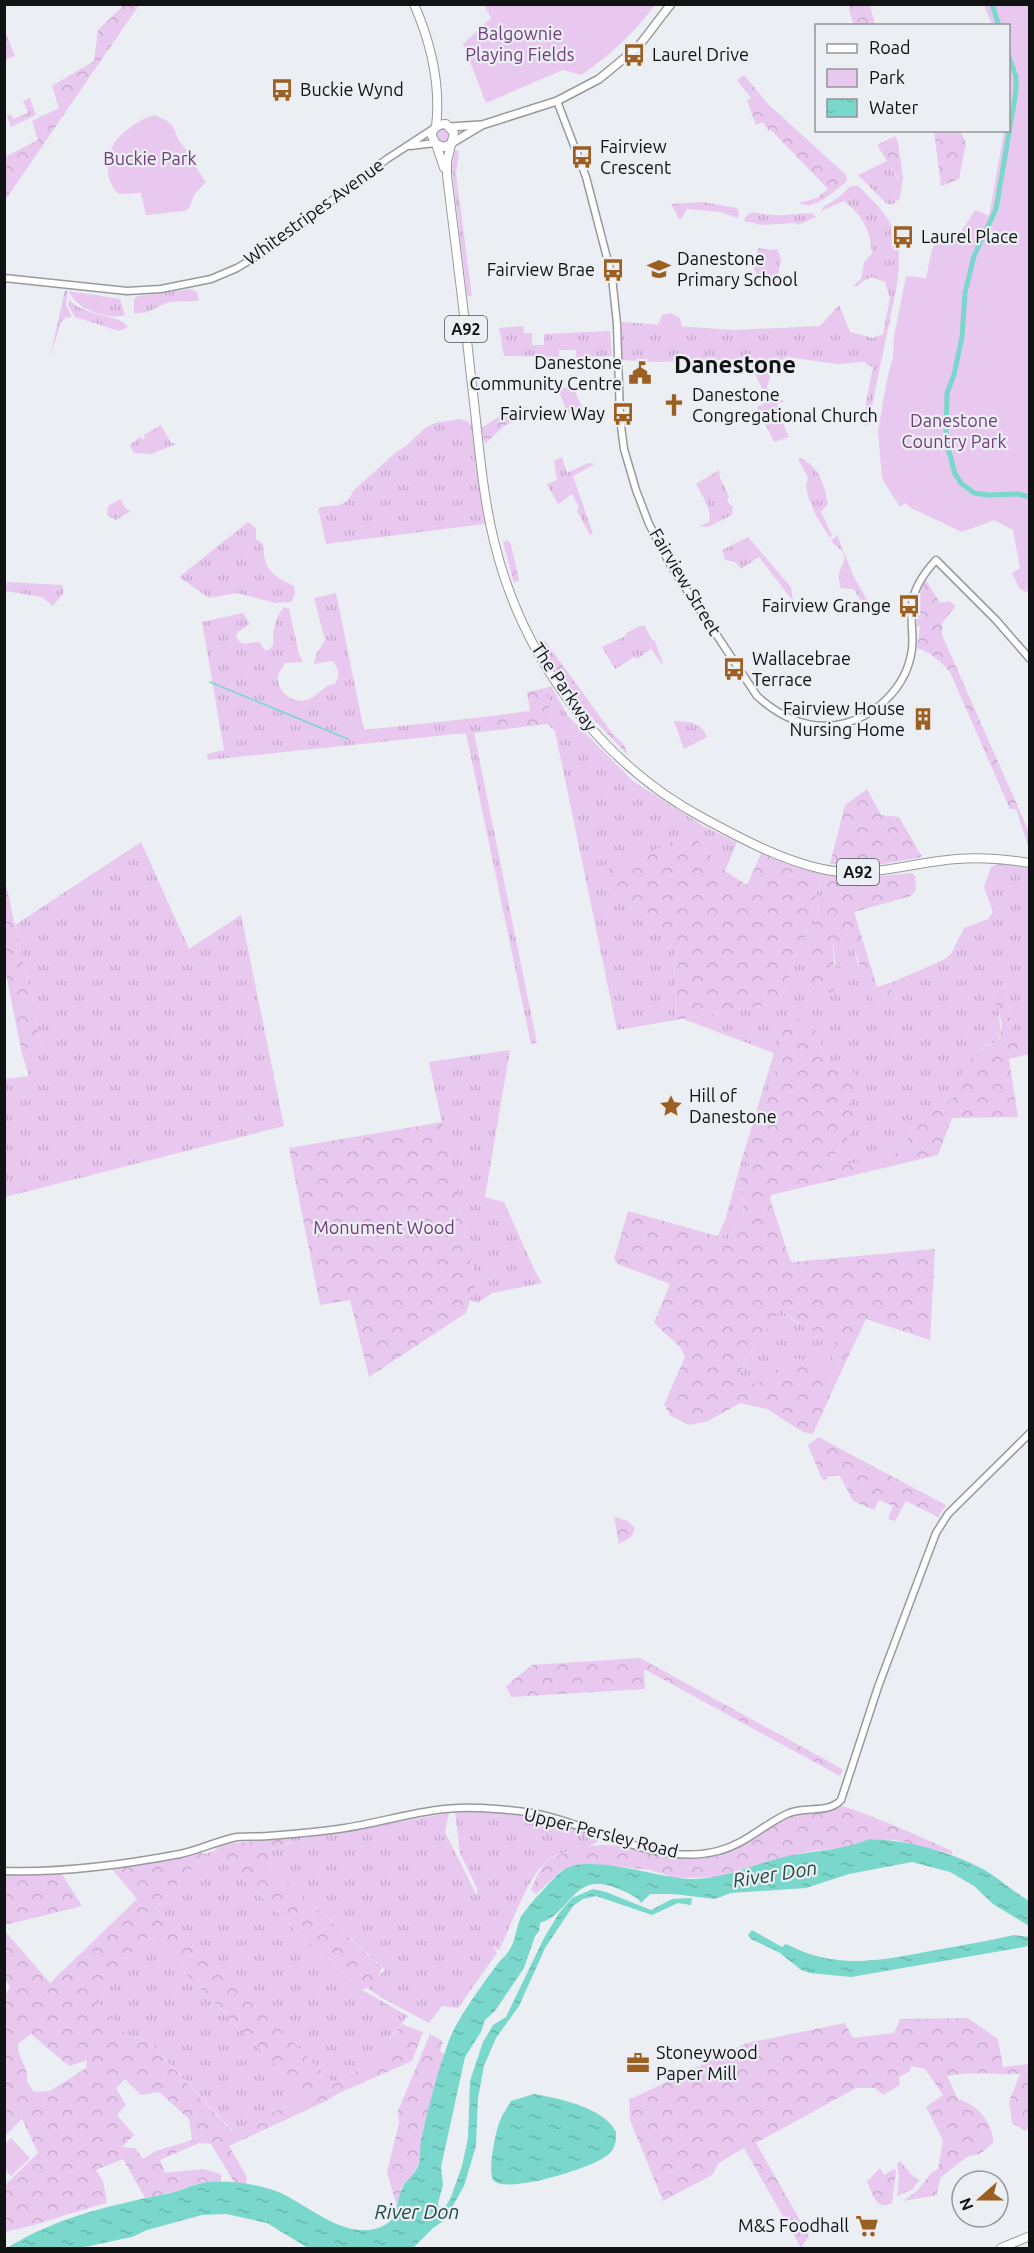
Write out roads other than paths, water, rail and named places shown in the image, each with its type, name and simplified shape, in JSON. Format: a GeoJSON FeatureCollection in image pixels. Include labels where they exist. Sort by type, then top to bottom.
{"type":"FeatureCollection","features":[{"type":"Feature","properties":{"kind":"main road","name":"A92"},"geometry":{"type":"LineString","coordinates":[[414,4],[429,47],[438,103],[432,136],[435,143]]}},
{"type":"Feature","properties":{"kind":"main road"},"geometry":{"type":"LineString","coordinates":[[435,143],[444,147],[482,125],[557,101],[590,84],[618,65],[650,34],[671,4]]}},
{"type":"Feature","properties":{"kind":"main road","name":"A92"},"geometry":{"type":"LineString","coordinates":[[438,103],[454,132],[452,143]]}},
{"type":"Feature","properties":{"kind":"main road"},"geometry":{"type":"LineString","coordinates":[[435,128],[442,124],[482,125]]}},
{"type":"Feature","properties":{"kind":"main road","name":"The Parkway"},"geometry":{"type":"LineString","coordinates":[[435,143],[447,175]]}},
{"type":"Feature","properties":{"kind":"main road","name":"The Parkway"},"geometry":{"type":"LineString","coordinates":[[452,143],[447,161],[447,175],[493,539],[506,582],[526,628],[550,672],[592,731],[645,780],[691,812],[764,849],[809,866],[854,872],[894,869],[939,860],[978,858],[1029,863]]}},
{"type":"Feature","properties":{"kind":"main road"},"geometry":{"type":"LineString","coordinates":[[1001,2248],[1029,2236]]}},
{"type":"Feature","properties":{"kind":"street","name":"Fairview Street"},"geometry":{"type":"LineString","coordinates":[[557,101],[586,177],[612,277],[617,324],[620,418],[624,449],[636,490],[649,524],[671,566],[757,696],[777,712],[794,720],[820,726],[851,721],[875,709],[891,696],[902,680],[912,650],[913,598],[925,573],[936,560],[996,620],[1029,659]]}},
{"type":"Feature","properties":{"kind":"street","name":"Whitestripes Avenue"},"geometry":{"type":"LineString","coordinates":[[4,278],[127,291],[161,289],[211,279],[237,268],[262,253],[387,159],[435,128]]}},
{"type":"Feature","properties":{"kind":"street","name":"Whitestripes Avenue"},"geometry":{"type":"LineString","coordinates":[[410,146],[435,143]]}},
{"type":"Feature","properties":{"kind":"street","name":"Upper Persley Road"},"geometry":{"type":"LineString","coordinates":[[4,1871],[51,1872],[119,1864],[183,1854],[222,1840],[239,1837],[344,1828],[460,1807],[538,1814],[651,1849],[680,1854],[698,1854],[719,1851],[741,1843],[789,1813],[830,1807],[841,1800],[878,1687],[936,1533],[948,1514],[1029,1433]]}},
{"type":"Feature","properties":{"kind":"water","name":"River Don"},"geometry":{"type":"Polygon","coordinates":[[[869,1839],[897,1841],[925,1847],[979,1867],[1029,1901],[1029,1926],[993,1904],[974,1886],[950,1872],[912,1862],[849,1874],[806,1888],[731,1893],[715,1899],[650,1894],[641,1903],[621,1890],[592,1884],[574,1894],[560,1911],[540,1923],[524,1968],[495,2011],[485,2020],[481,2032],[465,2057],[441,2167],[443,2185],[438,2203],[441,2215],[451,2197],[462,2166],[468,2138],[470,2081],[483,2042],[493,2025],[506,2017],[544,1938],[559,1913],[572,1898],[593,1889],[651,1910],[672,1899],[692,1898],[691,1905],[678,1903],[652,1915],[596,1896],[583,1899],[573,1906],[545,1948],[519,2006],[496,2038],[484,2066],[478,2098],[476,2146],[464,2186],[445,2220],[433,2228],[413,2248],[308,2248],[267,2223],[226,2214],[202,2215],[147,2230],[132,2237],[80,2248],[7,2248],[45,2228],[86,2213],[210,2182],[237,2182],[271,2189],[328,2220],[357,2230],[371,2230],[385,2225],[392,2218],[403,2187],[419,2163],[421,2141],[430,2104],[451,2034],[477,1993],[509,1951],[524,1913],[562,1871],[573,1866],[588,1864],[623,1867],[676,1878],[700,1879],[723,1875],[788,1856],[847,1846],[869,1839]]]}},
{"type":"Feature","properties":{"kind":"water"},"geometry":{"type":"Polygon","coordinates":[[[752,1930],[782,1947],[786,1944],[824,1958],[842,1960],[879,1960],[1014,1935],[1029,1937],[1029,1946],[851,1977],[801,1970],[780,1953],[751,1939],[748,1935],[752,1930]]]}},
{"type":"Feature","properties":{"kind":"water"},"geometry":{"type":"Polygon","coordinates":[[[534,2094],[580,2106],[602,2116],[616,2132],[615,2144],[611,2152],[588,2166],[534,2182],[503,2184],[494,2181],[491,2171],[492,2155],[501,2119],[511,2101],[534,2094]]]}},
{"type":"Feature","properties":{"kind":"waterway"},"geometry":{"type":"LineString","coordinates":[[992,4],[998,24]]}},
{"type":"Feature","properties":{"kind":"waterway"},"geometry":{"type":"LineString","coordinates":[[1010,60],[1016,77],[1010,126]]}},
{"type":"Feature","properties":{"kind":"waterway"},"geometry":{"type":"LineString","coordinates":[[1009,132],[996,209],[974,256],[965,293],[962,337],[954,375],[947,393],[946,440],[955,474],[962,484],[974,493],[1018,494],[1030,497]]}},
{"type":"Feature","properties":{"kind":"waterway"},"geometry":{"type":"LineString","coordinates":[[210,682],[348,739]]}},
{"type":"Feature","properties":{"kind":"place","name":"Laurel Drive"},"geometry":{"type":"Point","coordinates":[634,55]}},
{"type":"Feature","properties":{"kind":"place","name":"Buckie Wynd"},"geometry":{"type":"Point","coordinates":[282,90]}},
{"type":"Feature","properties":{"kind":"place","name":"Fairview Crescent"},"geometry":{"type":"Point","coordinates":[582,157]}},
{"type":"Feature","properties":{"kind":"place","name":"Laurel Place"},"geometry":{"type":"Point","coordinates":[903,237]}},
{"type":"Feature","properties":{"kind":"place","name":"Danestone Primary School"},"geometry":{"type":"Point","coordinates":[659,269]}},
{"type":"Feature","properties":{"kind":"place","name":"Fairview Brae"},"geometry":{"type":"Point","coordinates":[613,270]}},
{"type":"Feature","properties":{"kind":"place","name":"Danestone Community Centre"},"geometry":{"type":"Point","coordinates":[640,373]}},
{"type":"Feature","properties":{"kind":"place","name":"Danestone Congregational Church"},"geometry":{"type":"Point","coordinates":[674,405]}},
{"type":"Feature","properties":{"kind":"place","name":"Fairview Way"},"geometry":{"type":"Point","coordinates":[623,414]}},
{"type":"Feature","properties":{"kind":"place","name":"Fairview Grange"},"geometry":{"type":"Point","coordinates":[909,606]}},
{"type":"Feature","properties":{"kind":"place","name":"Wallacebrae Terrace"},"geometry":{"type":"Point","coordinates":[734,669]}},
{"type":"Feature","properties":{"kind":"place","name":"Fairview House Nursing Home"},"geometry":{"type":"Point","coordinates":[923,719]}},
{"type":"Feature","properties":{"kind":"place","name":"Hill of Danestone"},"geometry":{"type":"Point","coordinates":[671,1106]}},
{"type":"Feature","properties":{"kind":"place","name":"Stoneywood Paper Mill"},"geometry":{"type":"Point","coordinates":[638,2063]}},
{"type":"Feature","properties":{"kind":"place","name":"M&S Foodhall"},"geometry":{"type":"Point","coordinates":[867,2226]}},
{"type":"Feature","properties":{"kind":"district","name":"Danestone"},"geometry":{"type":"Point","coordinates":[735,365]}},
{"type":"Feature","properties":{"kind":"park label","name":"Balgownie Playing Fields"},"geometry":{"type":"Point","coordinates":[520,44]}},
{"type":"Feature","properties":{"kind":"park label","name":"Buckie Park"},"geometry":{"type":"Point","coordinates":[150,159]}},
{"type":"Feature","properties":{"kind":"park label","name":"Danestone Country Park"},"geometry":{"type":"Point","coordinates":[954,431]}},
{"type":"Feature","properties":{"kind":"park label","name":"Monument Wood"},"geometry":{"type":"Point","coordinates":[384,1228]}}]}
